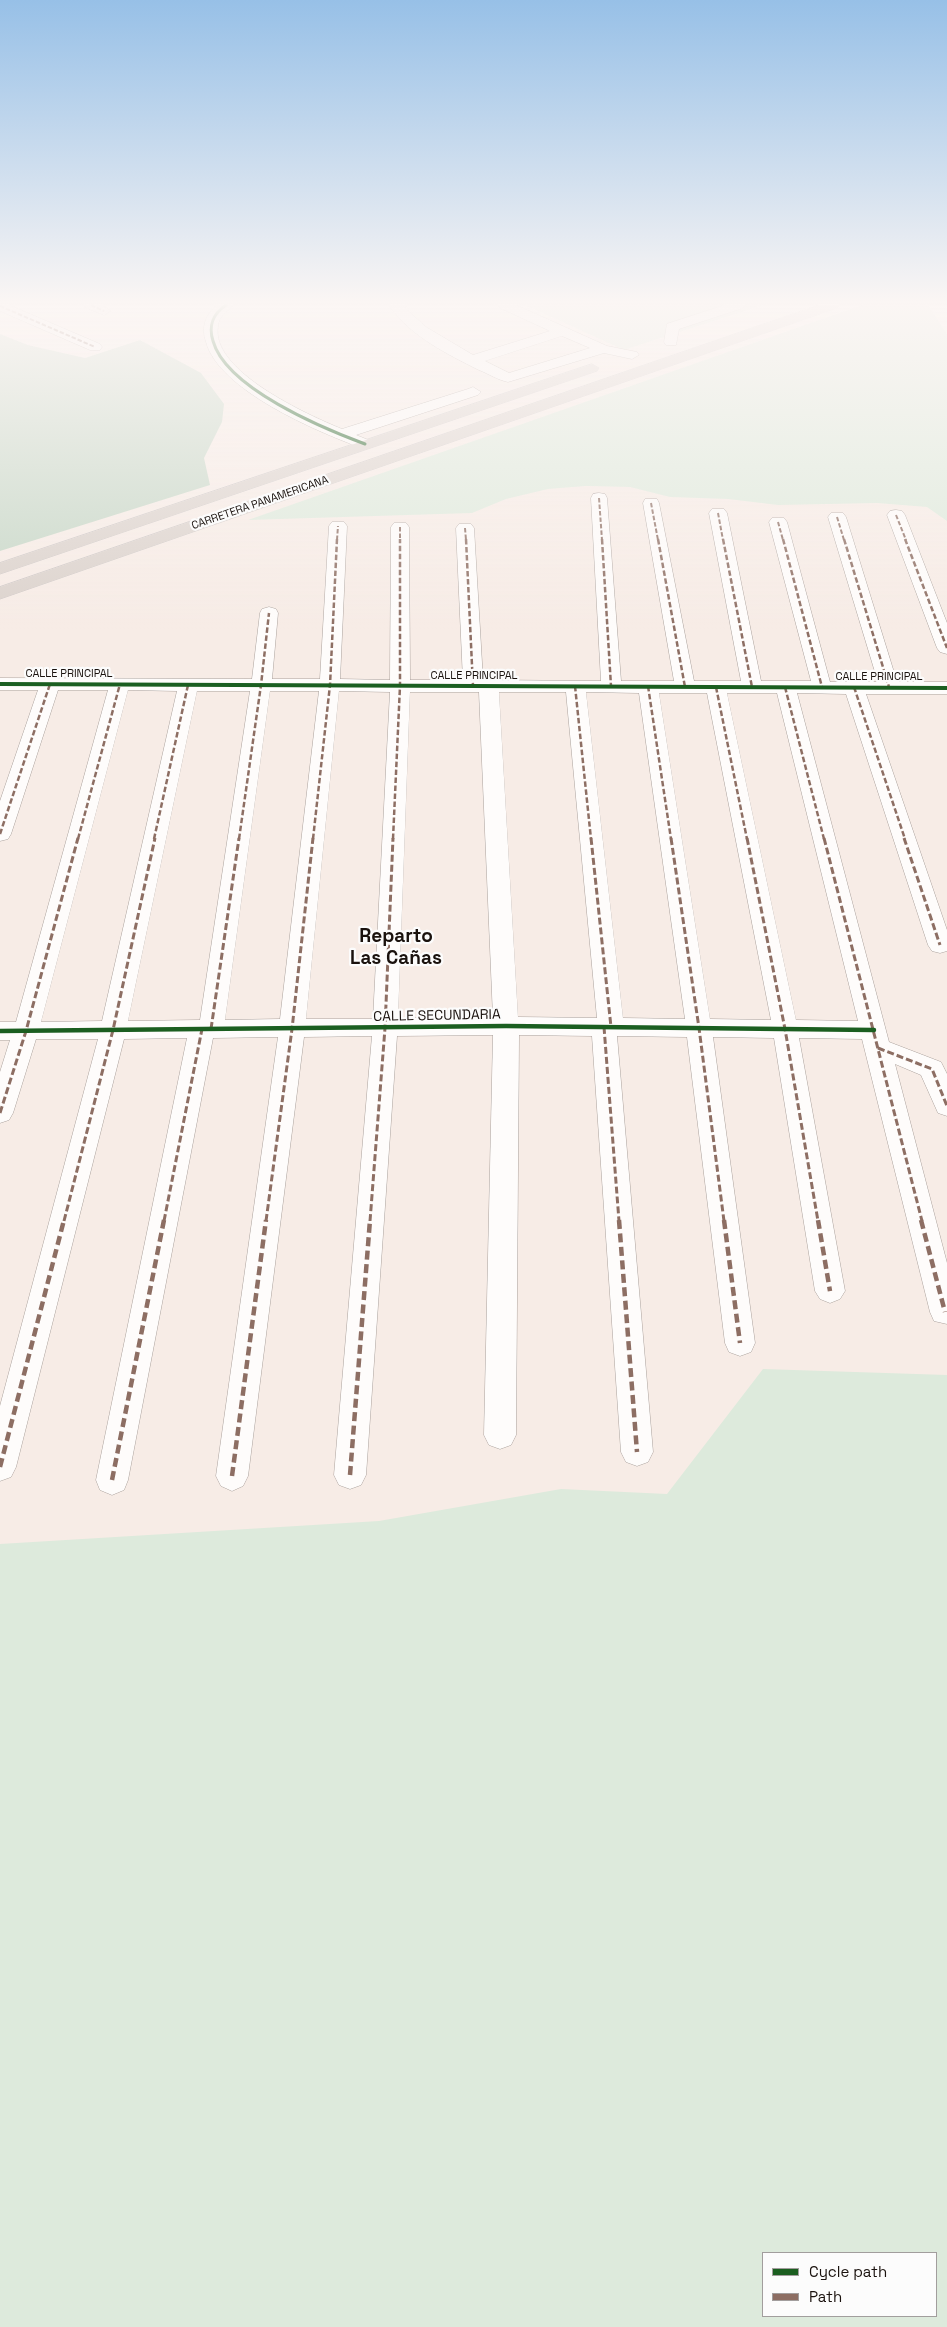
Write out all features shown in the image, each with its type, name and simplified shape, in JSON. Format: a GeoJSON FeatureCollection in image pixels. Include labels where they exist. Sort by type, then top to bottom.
{"type":"FeatureCollection","features":[{"type":"Feature","properties":{"kind":"highway","name":"CARRETERA PANAMERICANA"},"geometry":{"type":"LineString","coordinates":[[0,569],[456,414]]}},
{"type":"Feature","properties":{"kind":"highway","name":"CARRETERA PANAMERICANA"},"geometry":{"type":"LineString","coordinates":[[0,593],[519,414]]}},
{"type":"Feature","properties":{"kind":"highway"},"geometry":{"type":"LineString","coordinates":[[274,475],[299,490]]}},
{"type":"Feature","properties":{"kind":"street"},"geometry":{"type":"LineString","coordinates":[[295,414],[340,436],[365,444]]}},
{"type":"Feature","properties":{"kind":"street"},"geometry":{"type":"LineString","coordinates":[[340,436],[408,414]]}},
{"type":"Feature","properties":{"kind":"street"},"geometry":{"type":"LineString","coordinates":[[599,498],[611,686]]}},
{"type":"Feature","properties":{"kind":"street"},"geometry":{"type":"LineString","coordinates":[[650,502],[685,687]]}},
{"type":"Feature","properties":{"kind":"street"},"geometry":{"type":"LineString","coordinates":[[718,513],[752,687]]}},
{"type":"Feature","properties":{"kind":"street"},"geometry":{"type":"LineString","coordinates":[[896,515],[947,648]]}},
{"type":"Feature","properties":{"kind":"street"},"geometry":{"type":"LineString","coordinates":[[837,517],[889,687]]}},
{"type":"Feature","properties":{"kind":"street"},"geometry":{"type":"LineString","coordinates":[[778,522],[822,687]]}},
{"type":"Feature","properties":{"kind":"street"},"geometry":{"type":"LineString","coordinates":[[232,1476],[292,1029],[330,685],[338,526]]}},
{"type":"Feature","properties":{"kind":"street"},"geometry":{"type":"LineString","coordinates":[[350,1475],[384,1028],[400,686],[400,526]]}},
{"type":"Feature","properties":{"kind":"street"},"geometry":{"type":"LineString","coordinates":[[466,528],[481,686],[506,1026],[500,1435]]}},
{"type":"Feature","properties":{"kind":"street"},"geometry":{"type":"LineString","coordinates":[[112,1480],[207,1029],[261,685],[269,614]]}},
{"type":"Feature","properties":{"kind":"street","name":"CALLE PRINCIPAL"},"geometry":{"type":"LineString","coordinates":[[0,684],[889,687],[946,689]]}},
{"type":"Feature","properties":{"kind":"street"},"geometry":{"type":"LineString","coordinates":[[0,834],[50,684]]}},
{"type":"Feature","properties":{"kind":"street"},"geometry":{"type":"LineString","coordinates":[[0,1112],[26,1031],[120,684]]}},
{"type":"Feature","properties":{"kind":"street"},"geometry":{"type":"LineString","coordinates":[[0,1467],[112,1030],[188,685]]}},
{"type":"Feature","properties":{"kind":"street"},"geometry":{"type":"LineString","coordinates":[[576,686],[607,1027],[637,1452]]}},
{"type":"Feature","properties":{"kind":"street"},"geometry":{"type":"LineString","coordinates":[[648,686],[699,1028],[740,1343]]}},
{"type":"Feature","properties":{"kind":"street"},"geometry":{"type":"LineString","coordinates":[[716,687],[785,1029],[830,1291]]}},
{"type":"Feature","properties":{"kind":"street"},"geometry":{"type":"LineString","coordinates":[[785,687],[945,1312]]}},
{"type":"Feature","properties":{"kind":"street"},"geometry":{"type":"LineString","coordinates":[[854,687],[940,945]]}},
{"type":"Feature","properties":{"kind":"street","name":"CALLE SECUNDARIA"},"geometry":{"type":"LineString","coordinates":[[0,1031],[506,1026],[785,1029],[876,1039]]}},
{"type":"Feature","properties":{"kind":"street"},"geometry":{"type":"LineString","coordinates":[[876,1039],[932,1069],[947,1106]]}},
{"type":"Feature","properties":{"kind":"green space"},"geometry":{"type":"Polygon","coordinates":[[[0,414],[223,414],[222,422],[204,458],[210,485],[0,551],[0,414]]]}},
{"type":"Feature","properties":{"kind":"green space"},"geometry":{"type":"Polygon","coordinates":[[[552,414],[947,414],[947,521],[927,507],[877,503],[778,505],[728,499],[670,497],[630,487],[586,486],[548,489],[506,499],[472,513],[248,520],[552,414]]]}},
{"type":"Feature","properties":{"kind":"green space"},"geometry":{"type":"Polygon","coordinates":[[[763,1369],[947,1375],[947,2327],[0,2327],[0,1544],[379,1521],[561,1489],[667,1494],[763,1369]]]}},
{"type":"Feature","properties":{"kind":"marked path"},"geometry":{"type":"LineString","coordinates":[[599,498],[611,686]]}},
{"type":"Feature","properties":{"kind":"marked path"},"geometry":{"type":"LineString","coordinates":[[651,503],[685,687]]}},
{"type":"Feature","properties":{"kind":"marked path"},"geometry":{"type":"LineString","coordinates":[[718,513],[752,687]]}},
{"type":"Feature","properties":{"kind":"marked path"},"geometry":{"type":"LineString","coordinates":[[896,515],[947,648]]}},
{"type":"Feature","properties":{"kind":"marked path"},"geometry":{"type":"LineString","coordinates":[[837,517],[889,687]]}},
{"type":"Feature","properties":{"kind":"marked path"},"geometry":{"type":"LineString","coordinates":[[778,522],[822,687]]}},
{"type":"Feature","properties":{"kind":"marked path"},"geometry":{"type":"LineString","coordinates":[[232,1476],[292,1029],[330,685],[338,526]]}},
{"type":"Feature","properties":{"kind":"marked path"},"geometry":{"type":"LineString","coordinates":[[350,1475],[385,1028],[400,686],[400,527]]}},
{"type":"Feature","properties":{"kind":"marked path"},"geometry":{"type":"LineString","coordinates":[[465,528],[473,686]]}},
{"type":"Feature","properties":{"kind":"marked path"},"geometry":{"type":"LineString","coordinates":[[211,1029],[261,685],[269,613]]}},
{"type":"Feature","properties":{"kind":"marked path"},"geometry":{"type":"LineString","coordinates":[[0,834],[50,684]]}},
{"type":"Feature","properties":{"kind":"marked path"},"geometry":{"type":"LineString","coordinates":[[0,1113],[26,1031],[120,684]]}},
{"type":"Feature","properties":{"kind":"marked path"},"geometry":{"type":"LineString","coordinates":[[0,1467],[113,1030],[188,685]]}},
{"type":"Feature","properties":{"kind":"marked path"},"geometry":{"type":"LineString","coordinates":[[575,686],[611,1027]]}},
{"type":"Feature","properties":{"kind":"marked path"},"geometry":{"type":"LineString","coordinates":[[648,686],[699,1028],[740,1343]]}},
{"type":"Feature","properties":{"kind":"marked path"},"geometry":{"type":"LineString","coordinates":[[716,687],[785,1029],[830,1291]]}},
{"type":"Feature","properties":{"kind":"marked path"},"geometry":{"type":"LineString","coordinates":[[785,687],[945,1312]]}},
{"type":"Feature","properties":{"kind":"marked path"},"geometry":{"type":"LineString","coordinates":[[854,687],[940,945]]}},
{"type":"Feature","properties":{"kind":"marked path"},"geometry":{"type":"LineString","coordinates":[[604,1027],[637,1452]]}},
{"type":"Feature","properties":{"kind":"marked path"},"geometry":{"type":"LineString","coordinates":[[112,1480],[202,1029]]}},
{"type":"Feature","properties":{"kind":"marked path"},"geometry":{"type":"LineString","coordinates":[[878,1048],[932,1069],[947,1106]]}},
{"type":"Feature","properties":{"kind":"cycle path"},"geometry":{"type":"LineString","coordinates":[[295,414],[324,428],[365,444]]}},
{"type":"Feature","properties":{"kind":"cycle path"},"geometry":{"type":"LineString","coordinates":[[0,684],[947,688]]}},
{"type":"Feature","properties":{"kind":"cycle path"},"geometry":{"type":"LineString","coordinates":[[0,1031],[506,1026],[874,1030]]}},
{"type":"Feature","properties":{"kind":"district","name":"Reparto Las Cañas"},"geometry":{"type":"Point","coordinates":[396,948]}}]}
